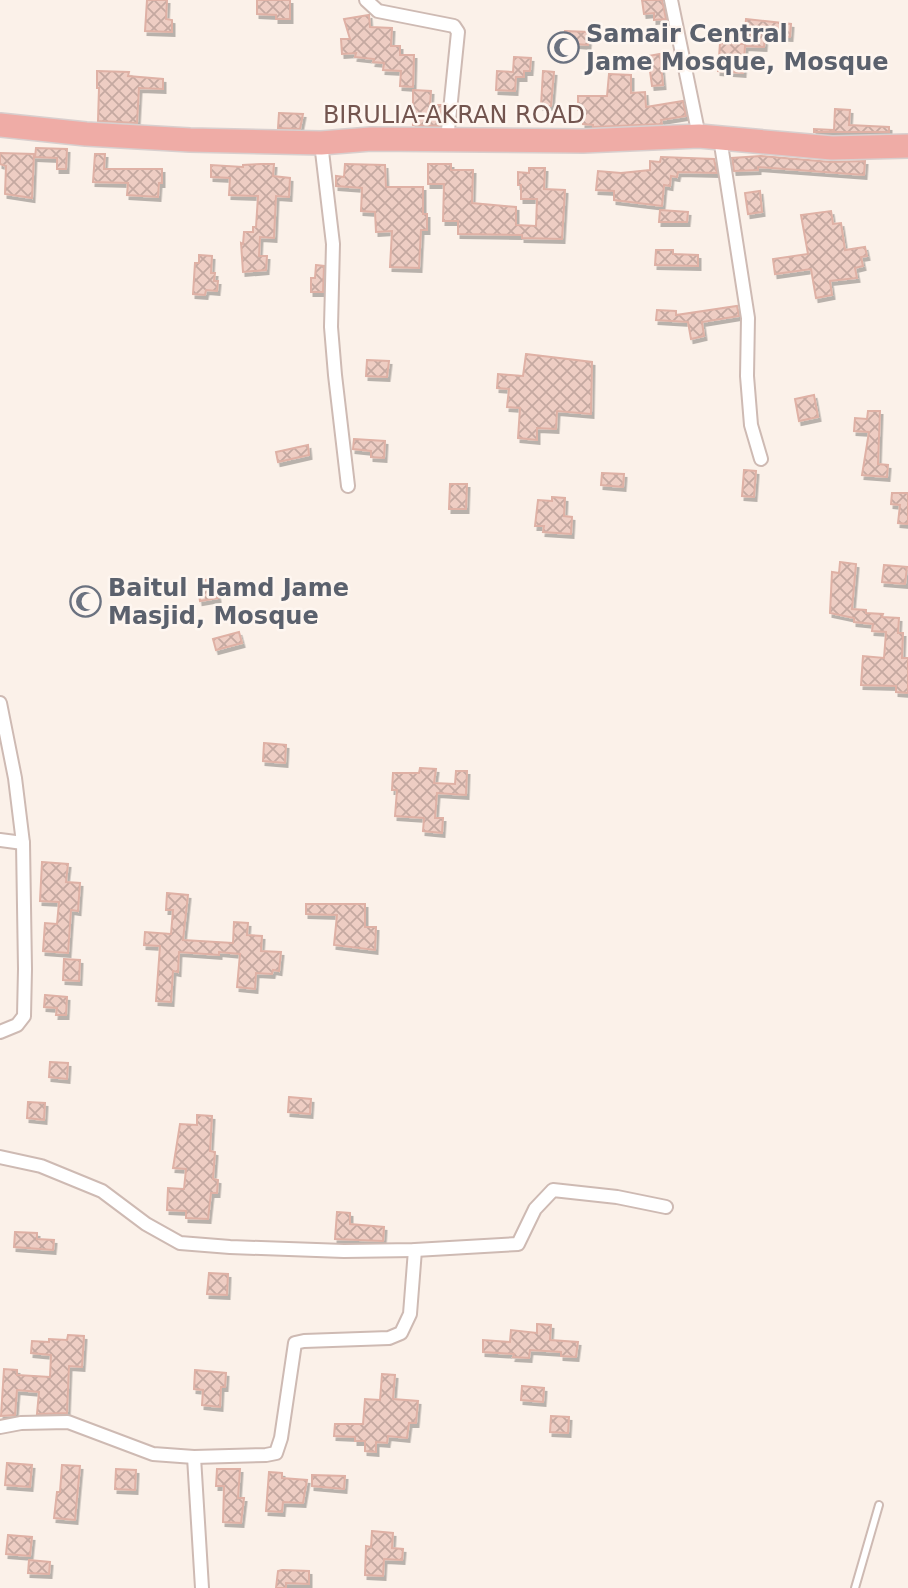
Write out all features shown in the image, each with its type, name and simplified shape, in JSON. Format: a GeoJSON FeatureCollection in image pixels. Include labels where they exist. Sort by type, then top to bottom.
{"type":"FeatureCollection","features":[{"type":"Feature","properties":{"kind":"highway","name":"BIRULIA-AKRAN ROAD"},"geometry":{"type":"LineString","coordinates":[[0,125],[164,139],[321,143],[370,139],[583,141],[709,137],[832,148],[908,146]]}},
{"type":"Feature","properties":{"kind":"street"},"geometry":{"type":"LineString","coordinates":[[366,0],[378,11],[435,20],[454,26],[458,32],[447,140]]}},
{"type":"Feature","properties":{"kind":"street"},"geometry":{"type":"LineString","coordinates":[[671,0],[709,137],[748,318],[747,376],[751,425],[761,459]]}},
{"type":"Feature","properties":{"kind":"street"},"geometry":{"type":"LineString","coordinates":[[321,143],[332,244],[332,339],[348,486]]}},
{"type":"Feature","properties":{"kind":"street"},"geometry":{"type":"LineString","coordinates":[[0,703],[15,778],[23,843],[24,1016],[17,1025],[0,1032]]}},
{"type":"Feature","properties":{"kind":"street"},"geometry":{"type":"LineString","coordinates":[[0,840],[23,843]]}},
{"type":"Feature","properties":{"kind":"street"},"geometry":{"type":"LineString","coordinates":[[0,1157],[41,1166],[102,1191],[146,1224],[180,1243],[230,1247],[415,1250],[518,1244],[535,1209],[553,1190],[617,1197],[666,1207]]}},
{"type":"Feature","properties":{"kind":"street"},"geometry":{"type":"LineString","coordinates":[[0,1427],[21,1423],[68,1422],[153,1454],[194,1457],[276,1453],[281,1438],[295,1343],[389,1338],[401,1333],[410,1314],[415,1250]]}},
{"type":"Feature","properties":{"kind":"street"},"geometry":{"type":"LineString","coordinates":[[194,1457],[202,1588]]}},
{"type":"Feature","properties":{"kind":"lane"},"geometry":{"type":"LineString","coordinates":[[855,1588],[879,1505]]}},
{"type":"Feature","properties":{"kind":"building"},"geometry":{"type":"Polygon","coordinates":[[[147,0],[167,0],[166,19],[172,20],[172,32],[145,31],[147,0]]]}},
{"type":"Feature","properties":{"kind":"building"},"geometry":{"type":"Polygon","coordinates":[[[257,0],[290,0],[290,19],[257,14],[257,0]]]}},
{"type":"Feature","properties":{"kind":"building"},"geometry":{"type":"Polygon","coordinates":[[[642,0],[662,0],[666,19],[654,20],[654,13],[644,14],[642,0]]]}},
{"type":"Feature","properties":{"kind":"building"},"geometry":{"type":"Polygon","coordinates":[[[369,15],[370,27],[392,28],[391,46],[400,46],[400,55],[414,55],[413,87],[400,86],[401,71],[383,70],[384,63],[355,57],[356,53],[342,54],[341,39],[350,39],[344,19],[369,15]]]}},
{"type":"Feature","properties":{"kind":"building"},"geometry":{"type":"Polygon","coordinates":[[[746,19],[791,24],[790,37],[765,36],[764,47],[745,46],[743,73],[718,71],[720,43],[744,44],[746,19]]]}},
{"type":"Feature","properties":{"kind":"building"},"geometry":{"type":"Polygon","coordinates":[[[565,31],[589,32],[588,45],[564,43],[565,31]]]}},
{"type":"Feature","properties":{"kind":"building"},"geometry":{"type":"Polygon","coordinates":[[[660,54],[663,85],[652,86],[648,56],[660,54]]]}},
{"type":"Feature","properties":{"kind":"building"},"geometry":{"type":"Polygon","coordinates":[[[514,57],[531,58],[530,71],[524,71],[524,77],[516,77],[515,91],[496,90],[497,71],[513,72],[514,57]]]}},
{"type":"Feature","properties":{"kind":"building"},"geometry":{"type":"Polygon","coordinates":[[[97,71],[129,72],[128,76],[163,79],[163,89],[139,88],[137,123],[98,121],[97,71]]]}},
{"type":"Feature","properties":{"kind":"building"},"geometry":{"type":"Polygon","coordinates":[[[543,71],[554,72],[551,106],[541,106],[543,71]]]}},
{"type":"Feature","properties":{"kind":"building"},"geometry":{"type":"Polygon","coordinates":[[[609,74],[631,75],[631,93],[645,92],[646,107],[683,101],[686,116],[661,120],[662,124],[593,127],[583,124],[583,110],[578,110],[578,96],[607,96],[609,74]]]}},
{"type":"Feature","properties":{"kind":"building"},"geometry":{"type":"Polygon","coordinates":[[[413,90],[431,91],[430,105],[442,105],[440,126],[413,125],[413,90]]]}},
{"type":"Feature","properties":{"kind":"building"},"geometry":{"type":"Polygon","coordinates":[[[835,109],[850,110],[849,125],[889,127],[889,132],[814,132],[814,129],[834,130],[835,109]]]}},
{"type":"Feature","properties":{"kind":"building"},"geometry":{"type":"Polygon","coordinates":[[[279,113],[303,114],[300,129],[278,128],[279,113]]]}},
{"type":"Feature","properties":{"kind":"building"},"geometry":{"type":"Polygon","coordinates":[[[36,148],[67,149],[66,169],[57,169],[57,158],[35,157],[36,148]]]}},
{"type":"Feature","properties":{"kind":"building"},"geometry":{"type":"Polygon","coordinates":[[[0,153],[34,154],[32,198],[5,194],[6,166],[0,164],[0,153]]]}},
{"type":"Feature","properties":{"kind":"building"},"geometry":{"type":"Polygon","coordinates":[[[95,154],[105,154],[104,169],[162,169],[158,197],[127,195],[128,183],[93,182],[95,154]]]}},
{"type":"Feature","properties":{"kind":"building"},"geometry":{"type":"Polygon","coordinates":[[[761,156],[831,162],[865,161],[864,175],[758,167],[758,170],[734,171],[732,158],[761,156]]]}},
{"type":"Feature","properties":{"kind":"building"},"geometry":{"type":"Polygon","coordinates":[[[661,157],[714,159],[717,173],[678,172],[677,177],[671,176],[670,186],[664,185],[662,206],[614,200],[614,191],[596,190],[598,171],[621,173],[650,170],[650,161],[660,162],[661,157]]]}},
{"type":"Feature","properties":{"kind":"building"},"geometry":{"type":"Polygon","coordinates":[[[274,164],[273,176],[290,178],[289,197],[276,196],[274,238],[260,237],[259,256],[267,256],[266,270],[243,272],[241,243],[243,244],[244,232],[253,232],[253,227],[256,227],[258,196],[229,195],[230,178],[211,177],[211,165],[243,167],[274,164]]]}},
{"type":"Feature","properties":{"kind":"building"},"geometry":{"type":"Polygon","coordinates":[[[345,164],[385,165],[386,187],[423,187],[423,214],[427,214],[427,230],[421,230],[419,268],[390,267],[392,231],[376,232],[375,212],[361,211],[362,188],[336,186],[336,176],[344,177],[345,164]]]}},
{"type":"Feature","properties":{"kind":"building"},"geometry":{"type":"Polygon","coordinates":[[[428,164],[451,164],[451,170],[473,170],[472,203],[516,207],[516,225],[536,226],[537,199],[521,199],[518,172],[529,173],[529,168],[545,168],[544,189],[565,190],[562,239],[458,234],[458,221],[443,221],[444,184],[428,184],[428,164]]]}},
{"type":"Feature","properties":{"kind":"building"},"geometry":{"type":"Polygon","coordinates":[[[760,191],[762,212],[748,214],[745,193],[760,191]]]}},
{"type":"Feature","properties":{"kind":"building"},"geometry":{"type":"Polygon","coordinates":[[[660,210],[688,212],[687,222],[659,222],[660,210]]]}},
{"type":"Feature","properties":{"kind":"building"},"geometry":{"type":"Polygon","coordinates":[[[831,211],[833,224],[841,223],[845,250],[865,247],[867,256],[861,257],[863,266],[855,268],[857,278],[830,281],[832,295],[816,298],[811,269],[775,274],[773,259],[808,254],[801,215],[831,211]]]}},
{"type":"Feature","properties":{"kind":"building"},"geometry":{"type":"Polygon","coordinates":[[[656,250],[698,255],[698,266],[655,265],[656,250]]]}},
{"type":"Feature","properties":{"kind":"building"},"geometry":{"type":"Polygon","coordinates":[[[199,255],[212,256],[211,273],[215,273],[214,281],[218,281],[217,291],[206,290],[205,295],[193,294],[195,263],[199,263],[199,255]]]}},
{"type":"Feature","properties":{"kind":"building"},"geometry":{"type":"Polygon","coordinates":[[[316,265],[324,266],[323,292],[311,292],[311,278],[315,278],[316,265]]]}},
{"type":"Feature","properties":{"kind":"building"},"geometry":{"type":"Polygon","coordinates":[[[737,306],[739,316],[702,322],[704,336],[691,339],[688,322],[656,320],[657,310],[676,311],[676,315],[737,306]]]}},
{"type":"Feature","properties":{"kind":"building"},"geometry":{"type":"Polygon","coordinates":[[[526,354],[592,362],[591,414],[557,411],[556,429],[537,428],[537,440],[518,438],[520,408],[507,407],[509,389],[497,388],[498,374],[523,376],[526,354]]]}},
{"type":"Feature","properties":{"kind":"building"},"geometry":{"type":"Polygon","coordinates":[[[367,360],[389,361],[387,377],[366,376],[367,360]]]}},
{"type":"Feature","properties":{"kind":"building"},"geometry":{"type":"Polygon","coordinates":[[[814,395],[818,417],[799,421],[795,399],[814,395]]]}},
{"type":"Feature","properties":{"kind":"building"},"geometry":{"type":"Polygon","coordinates":[[[868,411],[880,411],[878,464],[888,465],[887,477],[862,475],[869,432],[854,431],[855,418],[867,419],[868,411]]]}},
{"type":"Feature","properties":{"kind":"building"},"geometry":{"type":"Polygon","coordinates":[[[354,439],[385,441],[384,458],[371,457],[371,451],[353,449],[354,439]]]}},
{"type":"Feature","properties":{"kind":"building"},"geometry":{"type":"Polygon","coordinates":[[[308,445],[309,455],[278,462],[276,452],[308,445]]]}},
{"type":"Feature","properties":{"kind":"building"},"geometry":{"type":"Polygon","coordinates":[[[744,470],[756,471],[754,497],[742,496],[744,470]]]}},
{"type":"Feature","properties":{"kind":"building"},"geometry":{"type":"Polygon","coordinates":[[[602,473],[624,474],[623,487],[601,485],[602,473]]]}},
{"type":"Feature","properties":{"kind":"building"},"geometry":{"type":"Polygon","coordinates":[[[450,484],[467,484],[466,509],[449,509],[450,484]]]}},
{"type":"Feature","properties":{"kind":"building"},"geometry":{"type":"Polygon","coordinates":[[[892,493],[908,493],[908,524],[898,523],[900,505],[891,504],[892,493]]]}},
{"type":"Feature","properties":{"kind":"building"},"geometry":{"type":"Polygon","coordinates":[[[552,497],[565,498],[564,516],[572,517],[571,534],[543,532],[544,526],[535,526],[538,500],[552,501],[552,497]]]}},
{"type":"Feature","properties":{"kind":"building"},"geometry":{"type":"Polygon","coordinates":[[[840,562],[856,564],[852,609],[883,614],[882,617],[899,618],[898,633],[903,633],[902,658],[908,658],[908,693],[896,692],[896,686],[861,685],[863,656],[884,658],[886,632],[872,631],[873,624],[854,622],[854,618],[830,613],[832,572],[839,573],[840,562]]]}},
{"type":"Feature","properties":{"kind":"building"},"geometry":{"type":"Polygon","coordinates":[[[884,565],[907,567],[905,584],[882,582],[884,565]]]}},
{"type":"Feature","properties":{"kind":"building"},"geometry":{"type":"Polygon","coordinates":[[[214,578],[218,598],[200,601],[197,582],[214,578]]]}},
{"type":"Feature","properties":{"kind":"building"},"geometry":{"type":"Polygon","coordinates":[[[239,632],[242,643],[216,650],[213,639],[239,632]]]}},
{"type":"Feature","properties":{"kind":"building"},"geometry":{"type":"Polygon","coordinates":[[[264,743],[286,745],[285,763],[263,761],[264,743]]]}},
{"type":"Feature","properties":{"kind":"building"},"geometry":{"type":"Polygon","coordinates":[[[420,768],[436,769],[434,783],[455,784],[456,771],[467,771],[466,795],[437,793],[435,818],[443,818],[442,833],[423,831],[424,818],[395,816],[397,790],[392,790],[393,773],[419,773],[420,768]]]}},
{"type":"Feature","properties":{"kind":"building"},"geometry":{"type":"Polygon","coordinates":[[[42,862],[68,864],[66,882],[80,883],[78,911],[71,910],[68,953],[43,951],[45,923],[57,924],[59,902],[40,901],[42,862]]]}},
{"type":"Feature","properties":{"kind":"building"},"geometry":{"type":"Polygon","coordinates":[[[167,893],[188,895],[183,940],[233,943],[234,922],[248,923],[247,935],[262,936],[261,951],[281,952],[279,971],[273,970],[272,974],[256,973],[255,989],[237,987],[240,954],[179,952],[178,972],[173,971],[171,1002],[156,1001],[160,946],[144,945],[145,932],[171,934],[173,910],[166,910],[167,893]]]}},
{"type":"Feature","properties":{"kind":"building"},"geometry":{"type":"Polygon","coordinates":[[[306,904],[365,904],[365,927],[376,927],[375,950],[334,945],[337,915],[306,914],[306,904]]]}},
{"type":"Feature","properties":{"kind":"building"},"geometry":{"type":"Polygon","coordinates":[[[64,959],[80,960],[79,981],[63,980],[64,959]]]}},
{"type":"Feature","properties":{"kind":"building"},"geometry":{"type":"Polygon","coordinates":[[[45,995],[67,997],[66,1015],[56,1015],[57,1008],[44,1007],[45,995]]]}},
{"type":"Feature","properties":{"kind":"building"},"geometry":{"type":"Polygon","coordinates":[[[50,1062],[68,1063],[67,1079],[49,1077],[50,1062]]]}},
{"type":"Feature","properties":{"kind":"building"},"geometry":{"type":"Polygon","coordinates":[[[289,1097],[311,1099],[310,1114],[288,1112],[289,1097]]]}},
{"type":"Feature","properties":{"kind":"building"},"geometry":{"type":"Polygon","coordinates":[[[28,1102],[45,1103],[44,1120],[27,1118],[28,1102]]]}},
{"type":"Feature","properties":{"kind":"building"},"geometry":{"type":"Polygon","coordinates":[[[197,1115],[212,1116],[210,1151],[215,1152],[213,1179],[218,1180],[217,1193],[211,1193],[208,1219],[186,1218],[186,1211],[167,1210],[168,1188],[184,1189],[186,1169],[173,1168],[180,1124],[197,1125],[197,1115]]]}},
{"type":"Feature","properties":{"kind":"building"},"geometry":{"type":"Polygon","coordinates":[[[337,1212],[350,1213],[350,1224],[384,1227],[383,1241],[335,1239],[337,1212]]]}},
{"type":"Feature","properties":{"kind":"building"},"geometry":{"type":"Polygon","coordinates":[[[15,1232],[37,1233],[37,1239],[54,1240],[53,1250],[14,1247],[15,1232]]]}},
{"type":"Feature","properties":{"kind":"building"},"geometry":{"type":"Polygon","coordinates":[[[209,1273],[228,1274],[227,1295],[207,1294],[209,1273]]]}},
{"type":"Feature","properties":{"kind":"building"},"geometry":{"type":"Polygon","coordinates":[[[537,1324],[551,1325],[550,1340],[578,1342],[576,1357],[561,1356],[561,1352],[530,1350],[529,1358],[483,1352],[483,1340],[510,1342],[511,1330],[537,1333],[537,1324]]]}},
{"type":"Feature","properties":{"kind":"building"},"geometry":{"type":"Polygon","coordinates":[[[68,1335],[84,1336],[82,1367],[69,1366],[67,1413],[37,1414],[39,1392],[17,1390],[15,1415],[1,1416],[4,1369],[17,1370],[17,1375],[50,1377],[51,1355],[31,1353],[32,1341],[67,1340],[68,1335]]]}},
{"type":"Feature","properties":{"kind":"building"},"geometry":{"type":"Polygon","coordinates":[[[195,1370],[226,1373],[225,1387],[221,1387],[220,1407],[202,1405],[203,1390],[194,1389],[195,1370]]]}},
{"type":"Feature","properties":{"kind":"building"},"geometry":{"type":"Polygon","coordinates":[[[382,1374],[395,1375],[393,1399],[418,1401],[416,1423],[409,1423],[407,1438],[388,1436],[387,1443],[376,1442],[376,1452],[365,1451],[365,1441],[355,1441],[355,1437],[334,1436],[335,1424],[363,1424],[365,1399],[380,1400],[382,1374]]]}},
{"type":"Feature","properties":{"kind":"building"},"geometry":{"type":"Polygon","coordinates":[[[522,1386],[544,1388],[543,1402],[521,1400],[522,1386]]]}},
{"type":"Feature","properties":{"kind":"building"},"geometry":{"type":"Polygon","coordinates":[[[551,1416],[569,1417],[568,1433],[550,1432],[551,1416]]]}},
{"type":"Feature","properties":{"kind":"building"},"geometry":{"type":"Polygon","coordinates":[[[7,1463],[32,1465],[30,1487],[5,1485],[7,1463]]]}},
{"type":"Feature","properties":{"kind":"building"},"geometry":{"type":"Polygon","coordinates":[[[62,1465],[80,1466],[75,1520],[54,1518],[62,1465]]]}},
{"type":"Feature","properties":{"kind":"building"},"geometry":{"type":"Polygon","coordinates":[[[116,1469],[136,1470],[135,1490],[115,1489],[116,1469]]]}},
{"type":"Feature","properties":{"kind":"building"},"geometry":{"type":"Polygon","coordinates":[[[217,1469],[240,1469],[238,1498],[244,1498],[241,1523],[223,1522],[224,1486],[216,1486],[217,1469]]]}},
{"type":"Feature","properties":{"kind":"building"},"geometry":{"type":"Polygon","coordinates":[[[269,1472],[282,1473],[282,1478],[307,1480],[303,1503],[283,1502],[282,1512],[266,1511],[269,1472]]]}},
{"type":"Feature","properties":{"kind":"building"},"geometry":{"type":"Polygon","coordinates":[[[312,1475],[345,1476],[344,1489],[312,1486],[312,1475]]]}},
{"type":"Feature","properties":{"kind":"building"},"geometry":{"type":"Polygon","coordinates":[[[372,1531],[393,1533],[392,1548],[403,1549],[402,1560],[384,1559],[383,1576],[365,1575],[366,1546],[371,1547],[372,1531]]]}},
{"type":"Feature","properties":{"kind":"building"},"geometry":{"type":"Polygon","coordinates":[[[8,1535],[32,1537],[30,1556],[6,1554],[8,1535]]]}},
{"type":"Feature","properties":{"kind":"building"},"geometry":{"type":"Polygon","coordinates":[[[29,1560],[50,1562],[49,1574],[28,1573],[29,1560]]]}},
{"type":"Feature","properties":{"kind":"building"},"geometry":{"type":"Polygon","coordinates":[[[278,1571],[309,1571],[309,1584],[286,1583],[286,1588],[276,1588],[278,1571]]]}},
{"type":"Feature","properties":{"kind":"place","name":"Samair Central Jame Mosque, Mosque"},"geometry":{"type":"Point","coordinates":[563,48]}},
{"type":"Feature","properties":{"kind":"place","name":"Baitul Hamd Jame Masjid, Mosque"},"geometry":{"type":"Point","coordinates":[85,602]}}]}
